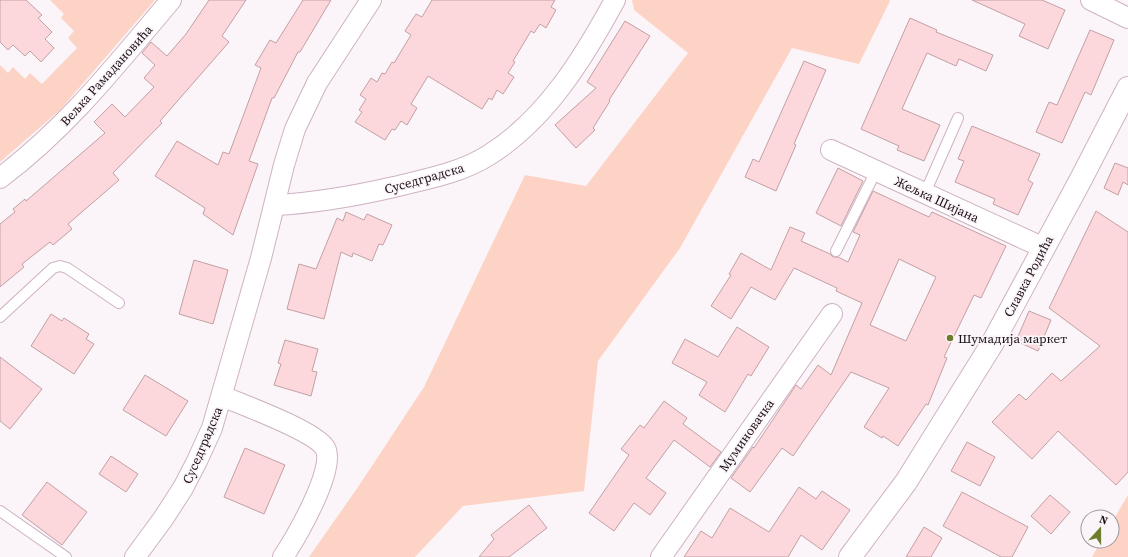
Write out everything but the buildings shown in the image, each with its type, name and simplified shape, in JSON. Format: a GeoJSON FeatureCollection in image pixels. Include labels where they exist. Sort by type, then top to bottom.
{"type":"FeatureCollection","features":[{"type":"Feature","properties":{"kind":"street","name":"Вељка Рамадановића"},"geometry":{"type":"LineString","coordinates":[[0,178],[60,127],[87,99],[171,0]]}},
{"type":"Feature","properties":{"kind":"street","name":"Суседградска"},"geometry":{"type":"LineString","coordinates":[[135,557],[163,519],[183,488],[212,428],[295,129],[318,83],[371,0]]}},
{"type":"Feature","properties":{"kind":"street","name":"Суседградска"},"geometry":{"type":"LineString","coordinates":[[275,205],[299,204],[337,199],[387,189],[449,173],[488,156],[528,125],[559,89],[597,33],[615,0]]}},
{"type":"Feature","properties":{"kind":"street"},"geometry":{"type":"LineString","coordinates":[[1091,0],[1128,18]]}},
{"type":"Feature","properties":{"kind":"street","name":"Славка Родића"},"geometry":{"type":"LineString","coordinates":[[850,557],[906,482],[992,344],[1128,88]]}},
{"type":"Feature","properties":{"kind":"street","name":"Жељка Шијана"},"geometry":{"type":"LineString","coordinates":[[831,150],[1044,248]]}},
{"type":"Feature","properties":{"kind":"street","name":"Муминовачка"},"geometry":{"type":"LineString","coordinates":[[660,557],[832,314]]}},
{"type":"Feature","properties":{"kind":"street"},"geometry":{"type":"LineString","coordinates":[[222,396],[304,431],[326,449],[328,459],[327,466],[321,482],[307,515],[283,557]]}},
{"type":"Feature","properties":{"kind":"lane"},"geometry":{"type":"LineString","coordinates":[[925,193],[958,118]]}},
{"type":"Feature","properties":{"kind":"lane"},"geometry":{"type":"LineString","coordinates":[[836,251],[876,171]]}},
{"type":"Feature","properties":{"kind":"lane"},"geometry":{"type":"LineString","coordinates":[[0,317],[53,268],[60,266],[67,268],[119,303]]}},
{"type":"Feature","properties":{"kind":"lane"},"geometry":{"type":"LineString","coordinates":[[0,511],[66,557]]}},
{"type":"Feature","properties":{"kind":"shaded area"},"geometry":{"type":"Polygon","coordinates":[[[50,0],[155,0],[60,110],[0,162],[0,65],[8,73],[13,67],[25,79],[30,73],[42,84],[77,48],[68,38],[74,31],[61,18],[64,14],[50,0]]]}},
{"type":"Feature","properties":{"kind":"shaded area"},"geometry":{"type":"Polygon","coordinates":[[[632,0],[890,1],[859,64],[792,48],[680,248],[598,361],[584,491],[463,506],[415,557],[309,557],[358,487],[424,387],[525,175],[586,186],[688,53],[634,10],[632,0]]]}},
{"type":"Feature","properties":{"kind":"shaded area"},"geometry":{"type":"Polygon","coordinates":[[[1128,495],[1128,557],[1092,557],[1096,549],[1120,549],[1120,509],[1128,495]]]}},
{"type":"Feature","properties":{"kind":"place","name":"Шумадија маркет"},"geometry":{"type":"Point","coordinates":[950,338]}}]}
